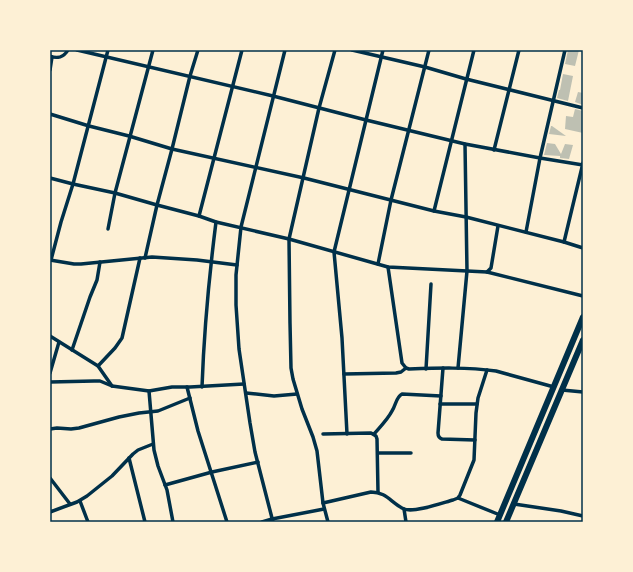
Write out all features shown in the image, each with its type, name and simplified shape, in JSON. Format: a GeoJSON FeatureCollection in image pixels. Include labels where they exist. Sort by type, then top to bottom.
{"type":"FeatureCollection","features":[{"type":"Feature","properties":{"kind":"main road"},"geometry":{"type":"LineString","coordinates":[[497,522],[583,317]]}},
{"type":"Feature","properties":{"kind":"main road"},"geometry":{"type":"LineString","coordinates":[[506,522],[583,340]]}},
{"type":"Feature","properties":{"kind":"street"},"geometry":{"type":"LineString","coordinates":[[50,70],[51,56],[58,58],[68,50]]}},
{"type":"Feature","properties":{"kind":"street"},"geometry":{"type":"LineString","coordinates":[[77,50],[273,96],[465,144],[540,158],[583,164],[564,242]]}},
{"type":"Feature","properties":{"kind":"street"},"geometry":{"type":"LineString","coordinates":[[108,50],[73,184],[50,260],[81,264],[140,258],[185,259],[237,265]]}},
{"type":"Feature","properties":{"kind":"street"},"geometry":{"type":"LineString","coordinates":[[108,229],[129,136],[153,50]]}},
{"type":"Feature","properties":{"kind":"street"},"geometry":{"type":"LineString","coordinates":[[145,258],[157,205],[198,50]]}},
{"type":"Feature","properties":{"kind":"street"},"geometry":{"type":"LineString","coordinates":[[199,216],[242,50]]}},
{"type":"Feature","properties":{"kind":"street"},"geometry":{"type":"LineString","coordinates":[[273,520],[258,462],[250,423],[239,349],[236,305],[237,265],[241,227],[285,50]]}},
{"type":"Feature","properties":{"kind":"street"},"geometry":{"type":"LineString","coordinates":[[328,522],[323,503],[317,451],[297,394],[291,368],[289,239],[319,108],[335,50]]}},
{"type":"Feature","properties":{"kind":"street"},"geometry":{"type":"LineString","coordinates":[[352,50],[382,56],[466,79],[583,108]]}},
{"type":"Feature","properties":{"kind":"street"},"geometry":{"type":"LineString","coordinates":[[347,434],[342,338],[334,252],[348,189],[383,50]]}},
{"type":"Feature","properties":{"kind":"street"},"geometry":{"type":"LineString","coordinates":[[378,264],[391,200],[429,50]]}},
{"type":"Feature","properties":{"kind":"street"},"geometry":{"type":"LineString","coordinates":[[434,211],[474,50]]}},
{"type":"Feature","properties":{"kind":"street"},"geometry":{"type":"LineString","coordinates":[[494,150],[519,50]]}},
{"type":"Feature","properties":{"kind":"street"},"geometry":{"type":"LineString","coordinates":[[526,232],[540,158],[565,50]]}},
{"type":"Feature","properties":{"kind":"street"},"geometry":{"type":"LineString","coordinates":[[50,114],[172,149],[304,178],[434,211],[466,217],[583,248]]}},
{"type":"Feature","properties":{"kind":"street"},"geometry":{"type":"LineString","coordinates":[[458,368],[467,271],[465,144]]}},
{"type":"Feature","properties":{"kind":"street"},"geometry":{"type":"LineString","coordinates":[[50,178],[115,193],[216,222],[289,239],[378,264],[388,266],[487,272],[583,296]]}},
{"type":"Feature","properties":{"kind":"street"},"geometry":{"type":"LineString","coordinates":[[202,387],[204,337],[216,222]]}},
{"type":"Feature","properties":{"kind":"street"},"geometry":{"type":"LineString","coordinates":[[487,272],[491,268],[498,226]]}},
{"type":"Feature","properties":{"kind":"street"},"geometry":{"type":"LineString","coordinates":[[98,366],[122,338],[140,258]]}},
{"type":"Feature","properties":{"kind":"street"},"geometry":{"type":"LineString","coordinates":[[72,350],[97,280],[100,262]]}},
{"type":"Feature","properties":{"kind":"street"},"geometry":{"type":"LineString","coordinates":[[388,266],[402,363],[406,368],[458,368],[496,371],[554,387]]}},
{"type":"Feature","properties":{"kind":"street"},"geometry":{"type":"LineString","coordinates":[[426,369],[431,284]]}},
{"type":"Feature","properties":{"kind":"street"},"geometry":{"type":"LineString","coordinates":[[50,336],[98,366],[112,386]]}},
{"type":"Feature","properties":{"kind":"street"},"geometry":{"type":"LineString","coordinates":[[50,373],[59,342]]}},
{"type":"Feature","properties":{"kind":"street"},"geometry":{"type":"LineString","coordinates":[[344,374],[396,373],[401,372],[406,368]]}},
{"type":"Feature","properties":{"kind":"street"},"geometry":{"type":"LineString","coordinates":[[443,368],[438,433],[440,438],[475,440]]}},
{"type":"Feature","properties":{"kind":"street"},"geometry":{"type":"LineString","coordinates":[[323,503],[371,492],[378,492],[404,509],[418,510],[458,498],[474,460],[477,404],[487,370]]}},
{"type":"Feature","properties":{"kind":"street"},"geometry":{"type":"LineString","coordinates":[[50,382],[94,381],[112,386],[149,391],[167,387],[202,387],[244,384]]}},
{"type":"Feature","properties":{"kind":"street"},"geometry":{"type":"LineString","coordinates":[[187,387],[198,431],[227,522]]}},
{"type":"Feature","properties":{"kind":"street"},"geometry":{"type":"LineString","coordinates":[[562,390],[583,392]]}},
{"type":"Feature","properties":{"kind":"street"},"geometry":{"type":"LineString","coordinates":[[149,391],[153,444],[158,466],[169,500],[173,522]]}},
{"type":"Feature","properties":{"kind":"street"},"geometry":{"type":"LineString","coordinates":[[246,393],[274,396],[297,394]]}},
{"type":"Feature","properties":{"kind":"street"},"geometry":{"type":"LineString","coordinates":[[374,434],[387,419],[400,395],[441,396]]}},
{"type":"Feature","properties":{"kind":"street"},"geometry":{"type":"LineString","coordinates":[[50,429],[79,428],[119,417],[166,408],[190,398]]}},
{"type":"Feature","properties":{"kind":"street"},"geometry":{"type":"LineString","coordinates":[[440,404],[477,404]]}},
{"type":"Feature","properties":{"kind":"street"},"geometry":{"type":"LineString","coordinates":[[324,434],[374,434]]}},
{"type":"Feature","properties":{"kind":"street"},"geometry":{"type":"LineString","coordinates":[[374,434],[377,439],[378,453],[378,492]]}},
{"type":"Feature","properties":{"kind":"street"},"geometry":{"type":"LineString","coordinates":[[50,512],[80,500],[107,480],[138,450],[153,444]]}},
{"type":"Feature","properties":{"kind":"street"},"geometry":{"type":"LineString","coordinates":[[378,453],[411,453]]}},
{"type":"Feature","properties":{"kind":"street"},"geometry":{"type":"LineString","coordinates":[[129,458],[145,522]]}},
{"type":"Feature","properties":{"kind":"street"},"geometry":{"type":"LineString","coordinates":[[165,485],[212,472],[258,462]]}},
{"type":"Feature","properties":{"kind":"street"},"geometry":{"type":"LineString","coordinates":[[50,478],[70,504]]}},
{"type":"Feature","properties":{"kind":"street"},"geometry":{"type":"LineString","coordinates":[[458,498],[500,515]]}},
{"type":"Feature","properties":{"kind":"street"},"geometry":{"type":"LineString","coordinates":[[80,500],[88,522]]}},
{"type":"Feature","properties":{"kind":"street"},"geometry":{"type":"LineString","coordinates":[[514,504],[583,516]]}},
{"type":"Feature","properties":{"kind":"street"},"geometry":{"type":"LineString","coordinates":[[262,522],[324,509]]}},
{"type":"Feature","properties":{"kind":"street"},"geometry":{"type":"LineString","coordinates":[[404,509],[406,522]]}},
{"type":"Feature","properties":{"kind":"building"},"geometry":{"type":"Polygon","coordinates":[[[568,50],[579,50],[575,66],[565,64],[568,50]]]}},
{"type":"Feature","properties":{"kind":"building"},"geometry":{"type":"Polygon","coordinates":[[[563,74],[573,76],[568,101],[557,98],[563,74]]]}},
{"type":"Feature","properties":{"kind":"building"},"geometry":{"type":"Polygon","coordinates":[[[578,92],[583,93],[583,105],[575,102],[578,92]]]}},
{"type":"Feature","properties":{"kind":"building"},"geometry":{"type":"Polygon","coordinates":[[[575,109],[583,111],[583,133],[565,129],[566,116],[573,117],[575,109]]]}},
{"type":"Feature","properties":{"kind":"building"},"geometry":{"type":"Polygon","coordinates":[[[552,126],[566,136],[549,134],[552,126]]]}},
{"type":"Feature","properties":{"kind":"building"},"geometry":{"type":"Polygon","coordinates":[[[547,143],[555,144],[561,154],[565,144],[573,145],[569,159],[560,158],[560,156],[544,155],[547,143]]]}}]}
